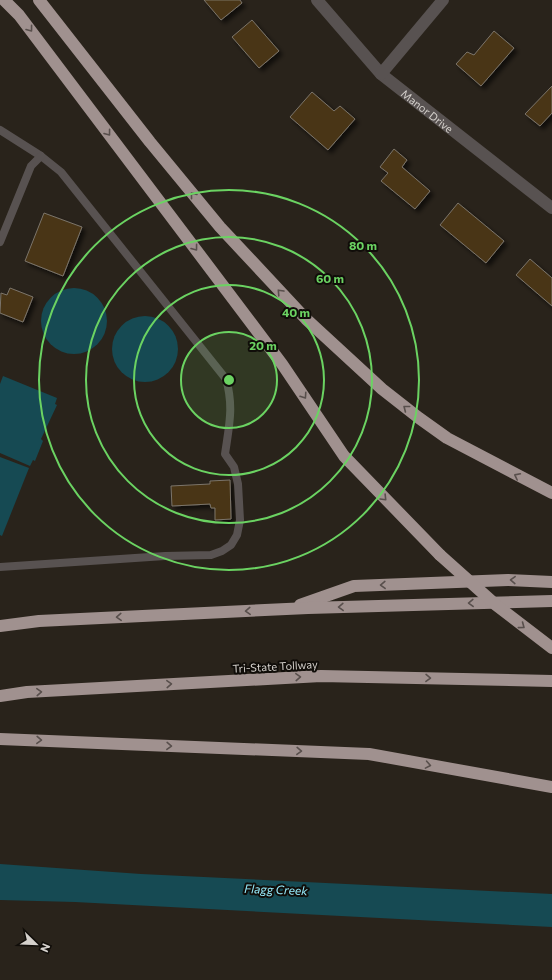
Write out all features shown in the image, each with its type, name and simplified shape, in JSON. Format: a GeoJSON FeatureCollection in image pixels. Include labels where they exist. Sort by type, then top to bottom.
{"type":"FeatureCollection","features":[{"type":"Feature","properties":{"kind":"highway"},"geometry":{"type":"LineString","coordinates":[[4,0],[19,15],[277,358],[344,456],[440,555],[496,605],[552,648]]}},
{"type":"Feature","properties":{"kind":"highway"},"geometry":{"type":"LineString","coordinates":[[39,0],[150,142],[220,227],[306,319],[382,389],[430,426],[447,438],[490,462],[552,493]]}},
{"type":"Feature","properties":{"kind":"highway"},"geometry":{"type":"LineString","coordinates":[[287,609],[354,586],[508,580],[552,582]]}},
{"type":"Feature","properties":{"kind":"highway"},"geometry":{"type":"LineString","coordinates":[[0,626],[39,621],[287,609],[552,601]]}},
{"type":"Feature","properties":{"kind":"highway","name":"Tri-State Tollway"},"geometry":{"type":"LineString","coordinates":[[0,696],[27,692],[320,676],[552,681]]}},
{"type":"Feature","properties":{"kind":"highway"},"geometry":{"type":"LineString","coordinates":[[0,739],[369,754],[552,787]]}},
{"type":"Feature","properties":{"kind":"street","name":"Manor Drive"},"geometry":{"type":"LineString","coordinates":[[316,0],[381,74],[552,208]]}},
{"type":"Feature","properties":{"kind":"street"},"geometry":{"type":"LineString","coordinates":[[381,74],[443,0]]}},
{"type":"Feature","properties":{"kind":"lane"},"geometry":{"type":"LineString","coordinates":[[0,130],[41,156],[61,172],[226,380],[231,397],[231,417],[225,454],[234,467],[238,484],[240,520],[237,535],[231,545],[211,555],[165,556],[0,567]]}},
{"type":"Feature","properties":{"kind":"lane"},"geometry":{"type":"LineString","coordinates":[[0,242],[31,166],[41,156]]}},
{"type":"Feature","properties":{"kind":"water"},"geometry":{"type":"Polygon","coordinates":[[[67,288],[81,288],[93,293],[102,302],[107,314],[105,334],[98,345],[81,354],[67,354],[55,349],[46,340],[41,328],[41,314],[46,302],[55,293],[67,288]]]}},
{"type":"Feature","properties":{"kind":"water"},"geometry":{"type":"Polygon","coordinates":[[[139,316],[151,316],[163,321],[173,331],[178,343],[176,362],[163,377],[151,382],[139,382],[127,377],[117,367],[112,355],[112,343],[117,331],[127,321],[139,316]]]}},
{"type":"Feature","properties":{"kind":"water"},"geometry":{"type":"Polygon","coordinates":[[[3,376],[57,398],[55,404],[57,405],[41,439],[43,441],[35,461],[33,460],[30,466],[0,453],[0,384],[3,376]]]}},
{"type":"Feature","properties":{"kind":"water"},"geometry":{"type":"Polygon","coordinates":[[[0,457],[29,468],[2,536],[0,535],[0,457]]]}},
{"type":"Feature","properties":{"kind":"water","name":"Flagg Creek"},"geometry":{"type":"Polygon","coordinates":[[[0,864],[141,874],[552,894],[552,927],[75,902],[0,900],[0,864]]]}},
{"type":"Feature","properties":{"kind":"building"},"geometry":{"type":"Polygon","coordinates":[[[204,0],[240,0],[242,3],[221,20],[204,0]]]}},
{"type":"Feature","properties":{"kind":"building"},"geometry":{"type":"Polygon","coordinates":[[[252,20],[279,51],[259,68],[232,37],[252,20]]]}},
{"type":"Feature","properties":{"kind":"building"},"geometry":{"type":"Polygon","coordinates":[[[494,31],[514,48],[481,86],[456,64],[467,52],[474,55],[494,31]]]}},
{"type":"Feature","properties":{"kind":"building"},"geometry":{"type":"Polygon","coordinates":[[[552,86],[552,113],[540,126],[525,114],[552,86]]]}},
{"type":"Feature","properties":{"kind":"building"},"geometry":{"type":"Polygon","coordinates":[[[312,92],[334,111],[340,106],[355,119],[328,150],[290,117],[312,92]]]}},
{"type":"Feature","properties":{"kind":"building"},"geometry":{"type":"Polygon","coordinates":[[[394,149],[407,160],[402,167],[430,191],[415,209],[381,181],[388,173],[380,167],[394,149]]]}},
{"type":"Feature","properties":{"kind":"building"},"geometry":{"type":"Polygon","coordinates":[[[458,203],[504,241],[486,263],[440,225],[458,203]]]}},
{"type":"Feature","properties":{"kind":"building"},"geometry":{"type":"Polygon","coordinates":[[[44,213],[82,227],[63,276],[25,261],[44,213]]]}},
{"type":"Feature","properties":{"kind":"building"},"geometry":{"type":"Polygon","coordinates":[[[530,259],[552,278],[552,306],[516,275],[530,259]]]}},
{"type":"Feature","properties":{"kind":"building"},"geometry":{"type":"Polygon","coordinates":[[[10,288],[33,297],[23,322],[0,313],[1,293],[7,295],[10,288]]]}},
{"type":"Feature","properties":{"kind":"building"},"geometry":{"type":"Polygon","coordinates":[[[230,480],[231,519],[215,520],[215,508],[211,508],[210,504],[172,506],[171,486],[210,484],[210,481],[230,480]]]}}]}
